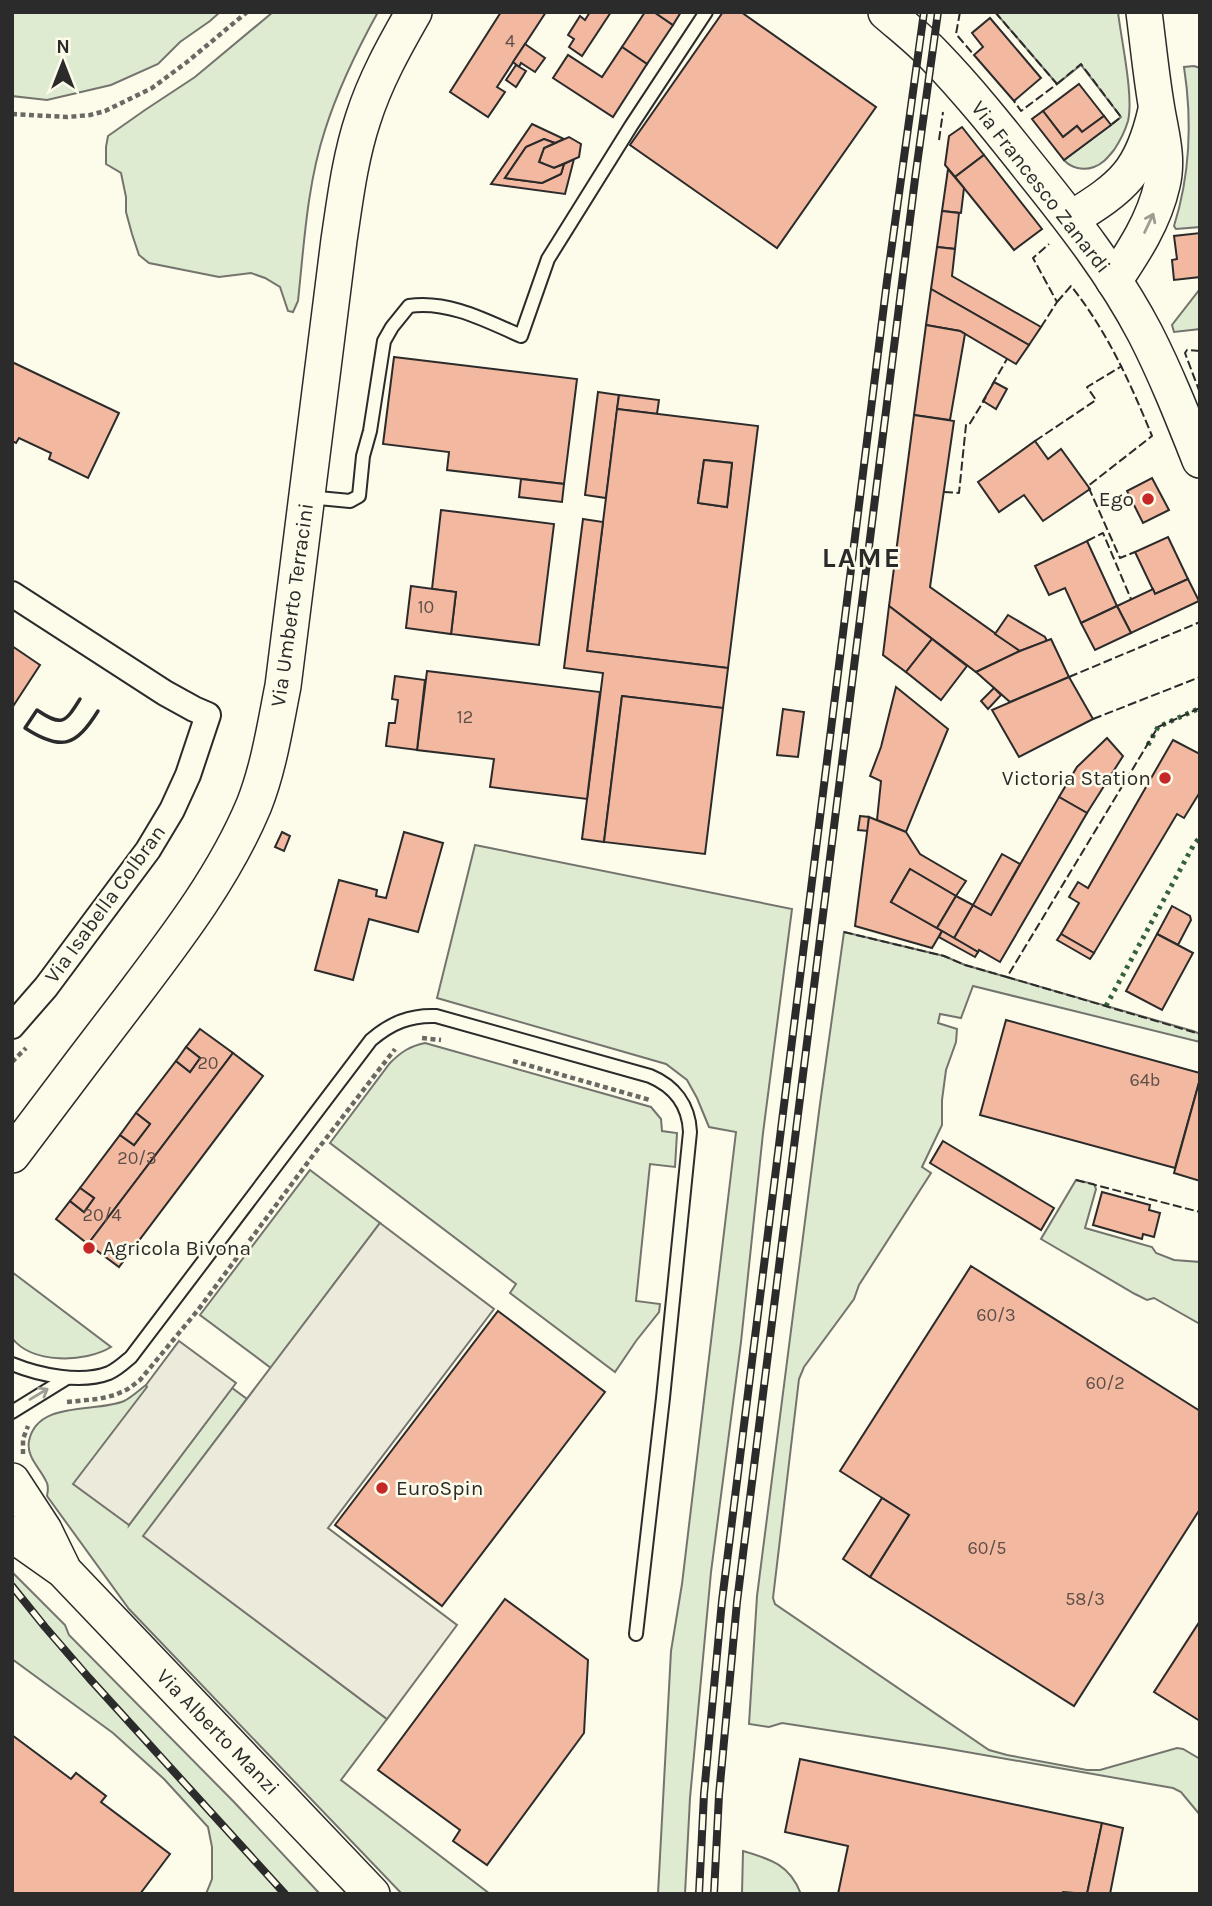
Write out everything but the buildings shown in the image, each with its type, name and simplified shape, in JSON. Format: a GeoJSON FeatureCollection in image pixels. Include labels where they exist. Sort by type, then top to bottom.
{"type":"FeatureCollection","features":[{"type":"Feature","properties":{"kind":"street","name":"Via Umberto Terracini"},"geometry":{"type":"LineString","coordinates":[[16,1141],[168,949],[217,876],[255,803],[271,748],[283,686],[348,177],[362,119],[385,63],[414,12]]}},
{"type":"Feature","properties":{"kind":"street","name":"Via Francesco Zanardi"},"geometry":{"type":"LineString","coordinates":[[886,12],[920,41],[951,73],[1071,219],[1114,281],[1156,354],[1200,460]]}},
{"type":"Feature","properties":{"kind":"street"},"geometry":{"type":"LineString","coordinates":[[1114,281],[1144,233],[1163,183],[1165,153],[1144,12]]}},
{"type":"Feature","properties":{"kind":"street"},"geometry":{"type":"LineString","coordinates":[[1071,219],[1112,193],[1130,173],[1149,137],[1156,106]]}},
{"type":"Feature","properties":{"kind":"street","name":"Via Isabella Colbran"},"geometry":{"type":"LineString","coordinates":[[12,594],[165,693],[208,715],[188,775],[172,810],[148,850],[46,987],[12,1026]]}},
{"type":"Feature","properties":{"kind":"street","name":"Via Alberto Manzi"},"geometry":{"type":"LineString","coordinates":[[19,1472],[63,1570]]}},
{"type":"Feature","properties":{"kind":"street","name":"Via Alberto Manzi"},"geometry":{"type":"LineString","coordinates":[[12,1534],[63,1570],[372,1894]]}},
{"type":"Feature","properties":{"kind":"lane"},"geometry":{"type":"LineString","coordinates":[[306,497],[350,501],[359,496],[363,456],[370,431],[383,341],[410,306],[421,304],[467,313],[521,336],[548,260],[706,12]]}},
{"type":"Feature","properties":{"kind":"lane"},"geometry":{"type":"LineString","coordinates":[[12,1364],[67,1378],[106,1374],[131,1357],[371,1040],[401,1020],[423,1016],[454,1020],[657,1079],[673,1089],[685,1108],[690,1125],[690,1144],[636,1634]]}},
{"type":"Feature","properties":{"kind":"lane"},"geometry":{"type":"LineString","coordinates":[[12,1412],[67,1378]]}},
{"type":"Feature","properties":{"kind":"path"},"geometry":{"type":"LineString","coordinates":[[12,114],[67,117],[90,115],[111,108],[161,81],[247,12]]}},
{"type":"Feature","properties":{"kind":"path"},"geometry":{"type":"LineString","coordinates":[[421,1038],[443,1041]]}},
{"type":"Feature","properties":{"kind":"path"},"geometry":{"type":"LineString","coordinates":[[55,1405],[115,1395],[128,1390],[140,1380],[198,1310],[386,1059],[401,1045]]}},
{"type":"Feature","properties":{"kind":"path"},"geometry":{"type":"LineString","coordinates":[[507,1059],[658,1104]]}},
{"type":"Feature","properties":{"kind":"path"},"geometry":{"type":"LineString","coordinates":[[19,1472],[23,1439],[31,1422]]}},
{"type":"Feature","properties":{"kind":"green space"},"geometry":{"type":"Polygon","coordinates":[[[12,12],[220,12],[180,42],[158,64],[111,85],[47,100],[12,96],[12,12]]]}},
{"type":"Feature","properties":{"kind":"green space"},"geometry":{"type":"Polygon","coordinates":[[[273,12],[378,12],[342,85],[319,151],[307,215],[298,301],[293,312],[288,311],[280,287],[251,273],[219,277],[149,263],[139,255],[132,234],[121,173],[106,164],[108,136],[195,77],[273,12]]]}},
{"type":"Feature","properties":{"kind":"green space"},"geometry":{"type":"Polygon","coordinates":[[[995,12],[1118,12],[1128,83],[1128,121],[1114,150],[1100,164],[1082,169],[1064,160],[1121,117],[1081,65],[1057,84],[995,12]]]}},
{"type":"Feature","properties":{"kind":"green space"},"geometry":{"type":"Polygon","coordinates":[[[1184,67],[1200,68],[1200,227],[1176,229],[1174,226],[1183,187],[1189,127],[1184,67]]]}},
{"type":"Feature","properties":{"kind":"green space"},"geometry":{"type":"Polygon","coordinates":[[[1200,289],[1200,329],[1174,332],[1172,325],[1200,289]]]}},
{"type":"Feature","properties":{"kind":"green space"},"geometry":{"type":"Polygon","coordinates":[[[475,845],[792,909],[711,1572],[690,1798],[685,1894],[658,1894],[671,1651],[682,1584],[736,1132],[709,1127],[687,1080],[666,1064],[437,998],[475,845]]]}},
{"type":"Feature","properties":{"kind":"green space"},"geometry":{"type":"Polygon","coordinates":[[[844,932],[944,956],[965,965],[1193,1031],[1200,1034],[1200,1042],[973,986],[961,1018],[940,1014],[938,1023],[957,1029],[956,1042],[946,1070],[942,1125],[922,1167],[931,1173],[859,1285],[854,1299],[804,1367],[799,1379],[773,1598],[775,1604],[989,1750],[1087,1770],[1100,1770],[1177,1748],[1183,1749],[1200,1759],[1200,1815],[1181,1792],[1173,1788],[782,1723],[769,1727],[749,1724],[757,1596],[844,932]]]}},
{"type":"Feature","properties":{"kind":"green space"},"geometry":{"type":"Polygon","coordinates":[[[425,1043],[651,1107],[661,1119],[662,1131],[677,1133],[675,1167],[650,1164],[636,1301],[660,1304],[659,1312],[615,1372],[510,1293],[516,1284],[330,1143],[390,1063],[406,1050],[425,1043]]]}},
{"type":"Feature","properties":{"kind":"green space"},"geometry":{"type":"Polygon","coordinates":[[[310,1170],[380,1223],[271,1368],[200,1315],[310,1170]]]}},
{"type":"Feature","properties":{"kind":"green space"},"geometry":{"type":"Polygon","coordinates":[[[1076,1180],[1094,1184],[1096,1189],[1085,1228],[1152,1247],[1156,1253],[1174,1260],[1200,1262],[1200,1324],[1154,1298],[1147,1300],[1135,1294],[1041,1239],[1076,1180]]]}},
{"type":"Feature","properties":{"kind":"green space"},"geometry":{"type":"Polygon","coordinates":[[[12,1272],[111,1347],[87,1356],[59,1358],[32,1353],[21,1347],[12,1338],[12,1272]]]}},
{"type":"Feature","properties":{"kind":"green space"},"geometry":{"type":"Polygon","coordinates":[[[146,1385],[129,1525],[232,1388],[247,1399],[144,1536],[387,1719],[341,1780],[490,1894],[402,1894],[129,1609],[47,1496],[47,1483],[34,1462],[29,1447],[34,1428],[55,1413],[124,1401],[146,1385]]]}},
{"type":"Feature","properties":{"kind":"green space"},"geometry":{"type":"Polygon","coordinates":[[[12,1572],[65,1625],[69,1635],[234,1802],[320,1894],[206,1894],[212,1879],[212,1847],[208,1827],[164,1779],[113,1733],[12,1659],[12,1572]]]}},
{"type":"Feature","properties":{"kind":"green space"},"geometry":{"type":"Polygon","coordinates":[[[743,1851],[762,1857],[785,1870],[801,1894],[742,1894],[743,1851]]]}},
{"type":"Feature","properties":{"kind":"shaded area"},"geometry":{"type":"Polygon","coordinates":[[[380,1223],[494,1309],[328,1528],[457,1625],[387,1719],[143,1536],[380,1223]]]}},
{"type":"Feature","properties":{"kind":"shaded area"},"geometry":{"type":"Polygon","coordinates":[[[179,1341],[236,1383],[129,1525],[73,1484],[179,1341]]]}},
{"type":"Feature","properties":{"kind":"railway"},"geometry":{"type":"LineString","coordinates":[[699,1894],[704,1794],[722,1601],[887,281],[924,12]]}},
{"type":"Feature","properties":{"kind":"railway"},"geometry":{"type":"LineString","coordinates":[[714,1894],[719,1795],[737,1602],[938,12]]}},
{"type":"Feature","properties":{"kind":"railway"},"geometry":{"type":"LineString","coordinates":[[12,1586],[89,1678],[285,1894]]}},
{"type":"Feature","properties":{"kind":"hedge"},"geometry":{"type":"LineString","coordinates":[[1148,745],[1158,727],[1200,708]]}},
{"type":"Feature","properties":{"kind":"hedge"},"geometry":{"type":"LineString","coordinates":[[1106,1006],[1200,837]]}},
{"type":"Feature","properties":{"kind":"fence"},"geometry":{"type":"LineString","coordinates":[[960,12],[956,34],[974,55]]}},
{"type":"Feature","properties":{"kind":"fence"},"geometry":{"type":"LineString","coordinates":[[995,12],[1057,84],[1021,111],[1014,101]]}},
{"type":"Feature","properties":{"kind":"fence"},"geometry":{"type":"LineString","coordinates":[[1057,84],[1081,64],[1121,117],[1111,125]]}},
{"type":"Feature","properties":{"kind":"fence"},"geometry":{"type":"LineString","coordinates":[[939,140],[943,112]]}},
{"type":"Feature","properties":{"kind":"fence"},"geometry":{"type":"LineString","coordinates":[[1041,327],[1057,302],[1033,258],[1049,244]]}},
{"type":"Feature","properties":{"kind":"fence"},"geometry":{"type":"LineString","coordinates":[[1057,302],[1071,286],[1084,303],[1117,358],[1152,436],[1088,486],[1120,558],[1135,552]]}},
{"type":"Feature","properties":{"kind":"fence"},"geometry":{"type":"LineString","coordinates":[[1200,351],[1187,350],[1185,353],[1200,393]]}},
{"type":"Feature","properties":{"kind":"fence"},"geometry":{"type":"LineString","coordinates":[[992,385],[1007,359]]}},
{"type":"Feature","properties":{"kind":"fence"},"geometry":{"type":"LineString","coordinates":[[1035,441],[1096,400],[1087,387],[1122,366]]}},
{"type":"Feature","properties":{"kind":"fence"},"geometry":{"type":"LineString","coordinates":[[944,492],[959,493],[966,425],[969,425],[986,397]]}},
{"type":"Feature","properties":{"kind":"fence"},"geometry":{"type":"LineString","coordinates":[[1087,541],[1103,533],[1131,599]]}},
{"type":"Feature","properties":{"kind":"fence"},"geometry":{"type":"LineString","coordinates":[[1069,677],[1200,622]]}},
{"type":"Feature","properties":{"kind":"fence"},"geometry":{"type":"LineString","coordinates":[[1093,719],[1200,677]]}},
{"type":"Feature","properties":{"kind":"fence"},"geometry":{"type":"LineString","coordinates":[[1200,708],[1158,727],[1007,977],[1200,1034]]}},
{"type":"Feature","properties":{"kind":"fence"},"geometry":{"type":"LineString","coordinates":[[844,932],[944,956],[1007,977]]}},
{"type":"Feature","properties":{"kind":"fence"},"geometry":{"type":"LineString","coordinates":[[1076,1180],[1200,1212]]}},
{"type":"Feature","properties":{"kind":"wall"},"geometry":{"type":"LineString","coordinates":[[80,699],[62,720],[52,719],[37,710],[25,728],[49,740],[67,742],[83,732],[98,711]]}},
{"type":"Feature","properties":{"kind":"place","name":"Ego"},"geometry":{"type":"Point","coordinates":[1148,499]}},
{"type":"Feature","properties":{"kind":"place","name":"Victoria Station"},"geometry":{"type":"Point","coordinates":[1165,778]}},
{"type":"Feature","properties":{"kind":"place","name":"Agricola Bivona"},"geometry":{"type":"Point","coordinates":[89,1248]}},
{"type":"Feature","properties":{"kind":"place","name":"EuroSpin"},"geometry":{"type":"Point","coordinates":[382,1488]}},
{"type":"Feature","properties":{"kind":"district","name":"LAME"},"geometry":{"type":"Point","coordinates":[862,557]}}]}
